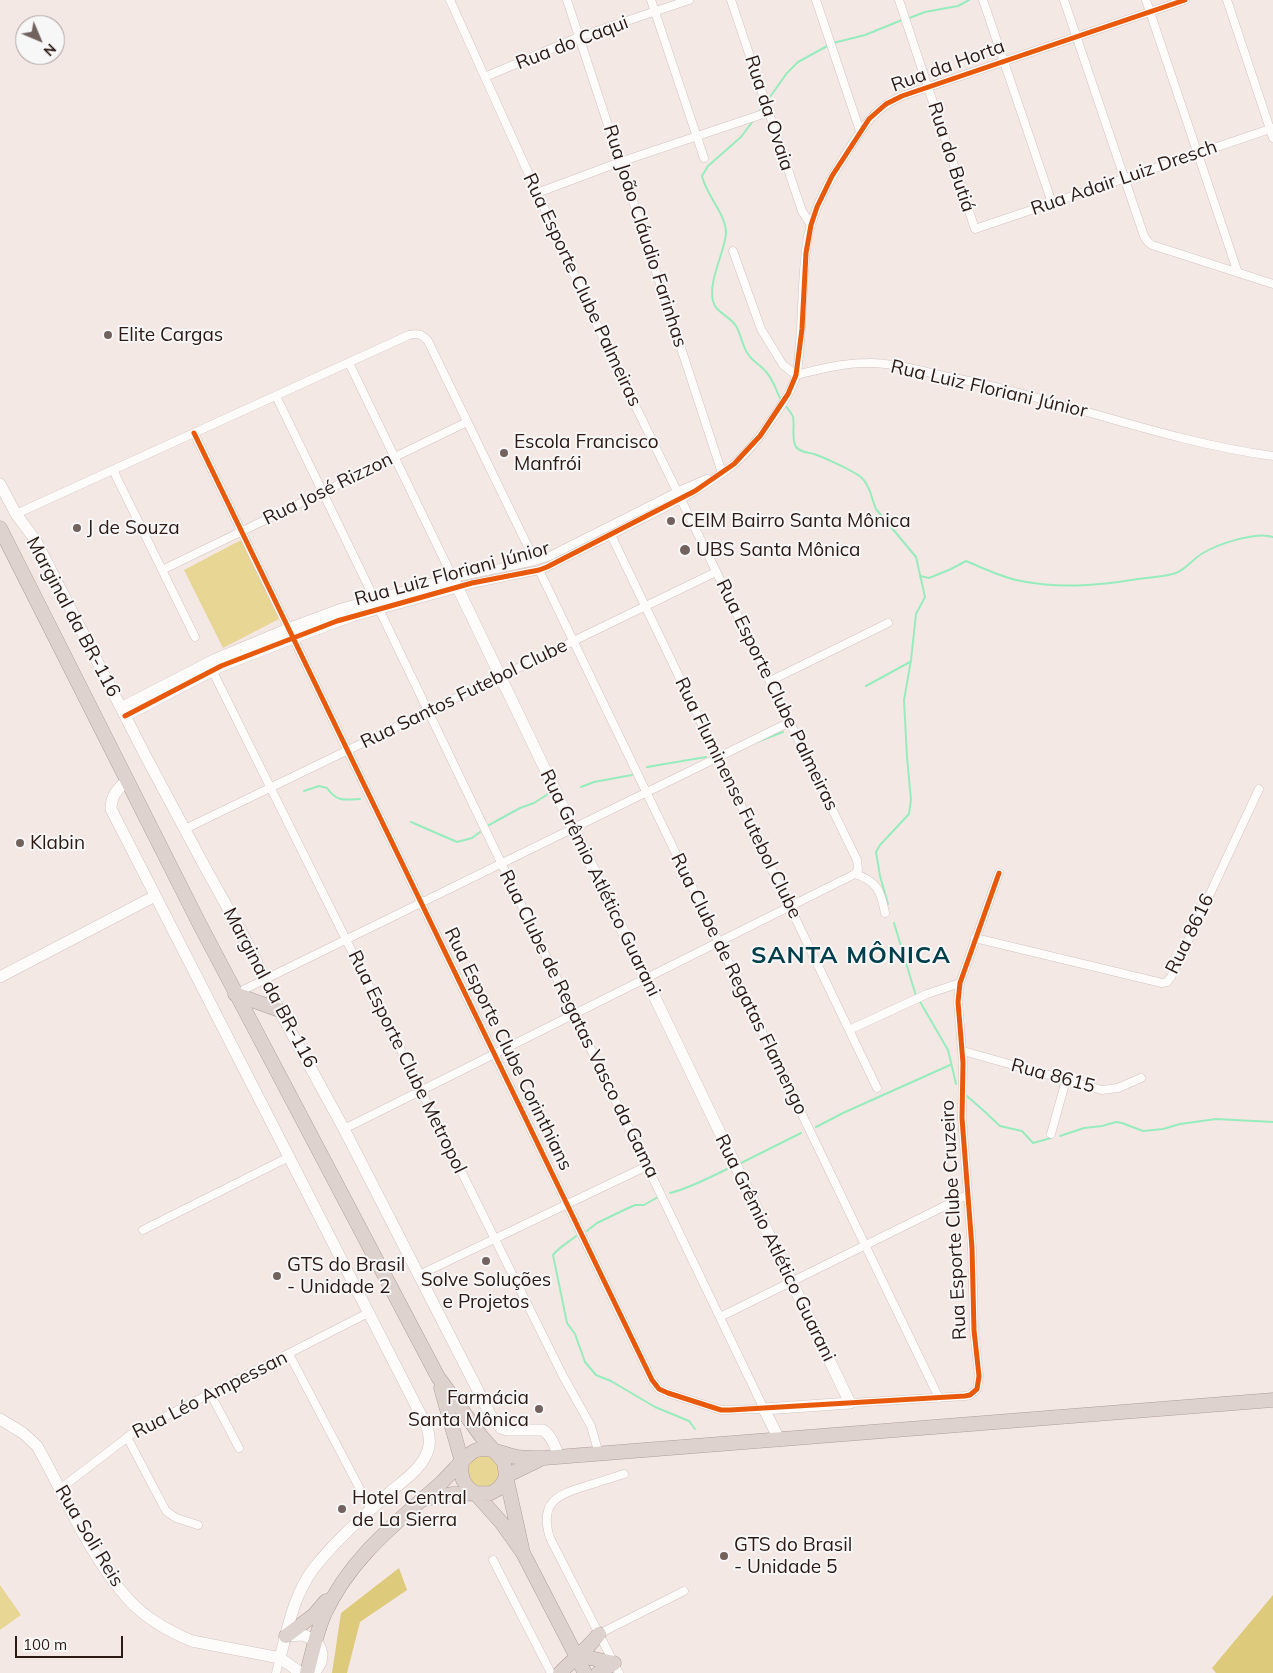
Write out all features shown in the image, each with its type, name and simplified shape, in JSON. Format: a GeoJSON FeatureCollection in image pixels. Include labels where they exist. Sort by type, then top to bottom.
{"type":"FeatureCollection","features":[{"type":"Feature","properties":{"kind":"highway"},"geometry":{"type":"LineString","coordinates":[[0,528],[235,994],[438,1377],[481,1436],[504,1462],[523,1553]]}},
{"type":"Feature","properties":{"kind":"highway"},"geometry":{"type":"LineString","coordinates":[[235,994],[279,1010]]}},
{"type":"Feature","properties":{"kind":"highway"},"geometry":{"type":"LineString","coordinates":[[252,1026],[263,1014],[279,1010]]}},
{"type":"Feature","properties":{"kind":"highway"},"geometry":{"type":"LineString","coordinates":[[438,1377],[462,1462],[462,1480],[501,1522],[523,1553],[585,1673]]}},
{"type":"Feature","properties":{"kind":"highway"},"geometry":{"type":"LineString","coordinates":[[286,1636],[314,1615],[385,1532],[462,1462],[468,1454],[476,1450],[486,1448],[519,1457],[544,1458],[1273,1400]]}},
{"type":"Feature","properties":{"kind":"highway"},"geometry":{"type":"LineString","coordinates":[[421,1500],[442,1495],[491,1493],[498,1489],[506,1476],[544,1458]]}},
{"type":"Feature","properties":{"kind":"highway"},"geometry":{"type":"LineString","coordinates":[[311,1672],[315,1640],[325,1614],[349,1573]]}},
{"type":"Feature","properties":{"kind":"highway"},"geometry":{"type":"LineString","coordinates":[[560,1673],[599,1634]]}},
{"type":"Feature","properties":{"kind":"highway"},"geometry":{"type":"LineString","coordinates":[[576,1655],[617,1668]]}},
{"type":"Feature","properties":{"kind":"highway"},"geometry":{"type":"LineString","coordinates":[[598,1673],[617,1668]]}},
{"type":"Feature","properties":{"kind":"street","name":"Rua Esporte Clube Palmeiras"},"geometry":{"type":"LineString","coordinates":[[450,0],[612,358],[858,860],[859,865],[855,874]]}},
{"type":"Feature","properties":{"kind":"street","name":"Rua João Cláudio Farinhas"},"geometry":{"type":"LineString","coordinates":[[567,0],[722,473]]}},
{"type":"Feature","properties":{"kind":"street"},"geometry":{"type":"LineString","coordinates":[[651,0],[704,158]]}},
{"type":"Feature","properties":{"kind":"street","name":"Rua do Caqui"},"geometry":{"type":"LineString","coordinates":[[484,77],[579,37],[689,0]]}},
{"type":"Feature","properties":{"kind":"street","name":"Rua da Ovaia"},"geometry":{"type":"LineString","coordinates":[[731,0],[764,98],[766,112],[802,211],[811,225]]}},
{"type":"Feature","properties":{"kind":"street"},"geometry":{"type":"LineString","coordinates":[[816,0],[860,131]]}},
{"type":"Feature","properties":{"kind":"street","name":"Rua do Butiá"},"geometry":{"type":"LineString","coordinates":[[899,0],[975,228]]}},
{"type":"Feature","properties":{"kind":"street"},"geometry":{"type":"LineString","coordinates":[[983,0],[1052,203]]}},
{"type":"Feature","properties":{"kind":"street"},"geometry":{"type":"LineString","coordinates":[[1064,0],[1144,236],[1148,242],[1152,245],[1273,284]]}},
{"type":"Feature","properties":{"kind":"street"},"geometry":{"type":"LineString","coordinates":[[1146,0],[1238,273]]}},
{"type":"Feature","properties":{"kind":"street","name":"Rua da Horta"},"geometry":{"type":"LineString","coordinates":[[796,375],[800,347],[806,253],[811,225],[823,192],[869,119],[886,104],[902,96],[1186,0]]}},
{"type":"Feature","properties":{"kind":"street"},"geometry":{"type":"LineString","coordinates":[[1227,0],[1272,129],[1273,138]]}},
{"type":"Feature","properties":{"kind":"street"},"geometry":{"type":"LineString","coordinates":[[537,193],[620,162],[766,112]]}},
{"type":"Feature","properties":{"kind":"street","name":"Rua Adair Luiz Dresch"},"geometry":{"type":"LineString","coordinates":[[975,228],[1272,129]]}},
{"type":"Feature","properties":{"kind":"street"},"geometry":{"type":"LineString","coordinates":[[733,251],[761,329],[784,365],[796,375]]}},
{"type":"Feature","properties":{"kind":"street"},"geometry":{"type":"LineString","coordinates":[[16,514],[409,335],[421,334],[428,340],[535,561]]}},
{"type":"Feature","properties":{"kind":"street","name":"Rua Luiz Floriani Júnior"},"geometry":{"type":"LineString","coordinates":[[455,583],[539,570],[681,500],[722,473],[747,451],[781,405],[796,375],[848,364],[868,362],[892,365],[1001,388],[1198,442],[1273,456]]}},
{"type":"Feature","properties":{"kind":"street","name":"Rua Grêmio Atlético Guarani"},"geometry":{"type":"LineString","coordinates":[[349,363],[850,1404]]}},
{"type":"Feature","properties":{"kind":"street","name":"Rua Clube de Regatas Vasco da Gama"},"geometry":{"type":"LineString","coordinates":[[276,396],[779,1439]]}},
{"type":"Feature","properties":{"kind":"street","name":"Rua José Rizzon"},"geometry":{"type":"LineString","coordinates":[[162,570],[467,422]]}},
{"type":"Feature","properties":{"kind":"street","name":"Rua Esporte Clube Corinthians"},"geometry":{"type":"LineString","coordinates":[[194,433],[652,1380],[659,1389],[721,1410],[939,1398],[965,1396],[974,1392]]}},
{"type":"Feature","properties":{"kind":"street"},"geometry":{"type":"LineString","coordinates":[[113,470],[196,637]]}},
{"type":"Feature","properties":{"kind":"street","name":"Rua Luiz Floriani Júnior"},"geometry":{"type":"LineString","coordinates":[[123,712],[331,613],[377,604],[550,556],[677,492],[722,473]]}},
{"type":"Feature","properties":{"kind":"street","name":"Marginal da BR-116"},"geometry":{"type":"LineString","coordinates":[[0,484],[16,514],[36,542],[123,712],[249,946],[279,1010],[344,1129],[496,1424],[507,1430],[543,1430],[552,1438],[559,1457]]}},
{"type":"Feature","properties":{"kind":"street","name":"Rua Fluminense Futebol Clube"},"geometry":{"type":"LineString","coordinates":[[611,535],[877,1088]]}},
{"type":"Feature","properties":{"kind":"street","name":"Rua Clube de Regatas Flamengo"},"geometry":{"type":"LineString","coordinates":[[539,570],[939,1398]]}},
{"type":"Feature","properties":{"kind":"street","name":"Rua Santos Futebol Clube"},"geometry":{"type":"LineString","coordinates":[[185,829],[716,572]]}},
{"type":"Feature","properties":{"kind":"street"},"geometry":{"type":"LineString","coordinates":[[770,682],[888,623]]}},
{"type":"Feature","properties":{"kind":"street","name":"Rua Luiz Floriani Júnior"},"geometry":{"type":"LineString","coordinates":[[123,712],[216,659],[290,634]]}},
{"type":"Feature","properties":{"kind":"street","name":"Rua Esporte Clube Metropol"},"geometry":{"type":"LineString","coordinates":[[212,670],[563,1376],[591,1426],[599,1454]]}},
{"type":"Feature","properties":{"kind":"street"},"geometry":{"type":"LineString","coordinates":[[235,994],[790,722]]}},
{"type":"Feature","properties":{"kind":"street"},"geometry":{"type":"LineString","coordinates":[[126,781],[113,795],[111,809],[430,1437],[430,1447],[426,1457],[414,1471],[340,1539],[304,1583],[296,1600],[276,1673]]}},
{"type":"Feature","properties":{"kind":"street","name":"Rua 8616"},"geometry":{"type":"LineString","coordinates":[[976,938],[1162,983],[1167,982],[1259,788]]}},
{"type":"Feature","properties":{"kind":"street","name":"Rua Esporte Clube Cruzeiro"},"geometry":{"type":"LineString","coordinates":[[974,1392],[977,1389],[979,1376],[974,1330],[972,1248],[962,1106],[963,1051],[958,1002],[960,983],[999,873]]}},
{"type":"Feature","properties":{"kind":"street"},"geometry":{"type":"LineString","coordinates":[[344,1129],[855,874],[866,878],[876,885],[884,913]]}},
{"type":"Feature","properties":{"kind":"street"},"geometry":{"type":"LineString","coordinates":[[0,977],[155,896]]}},
{"type":"Feature","properties":{"kind":"street"},"geometry":{"type":"LineString","coordinates":[[849,1030],[927,994],[960,983]]}},
{"type":"Feature","properties":{"kind":"street","name":"Rua 8615"},"geometry":{"type":"LineString","coordinates":[[963,1051],[1102,1090],[1126,1086],[1141,1078]]}},
{"type":"Feature","properties":{"kind":"street"},"geometry":{"type":"LineString","coordinates":[[1051,1134],[1066,1080]]}},
{"type":"Feature","properties":{"kind":"street"},"geometry":{"type":"LineString","coordinates":[[143,1230],[288,1157]]}},
{"type":"Feature","properties":{"kind":"street"},"geometry":{"type":"LineString","coordinates":[[419,1275],[647,1166]]}},
{"type":"Feature","properties":{"kind":"street"},"geometry":{"type":"LineString","coordinates":[[720,1317],[967,1195]]}},
{"type":"Feature","properties":{"kind":"street","name":"Rua Léo Ampessan"},"geometry":{"type":"LineString","coordinates":[[60,1488],[128,1437],[368,1313]]}},
{"type":"Feature","properties":{"kind":"street"},"geometry":{"type":"LineString","coordinates":[[290,1354],[372,1510]]}},
{"type":"Feature","properties":{"kind":"street"},"geometry":{"type":"LineString","coordinates":[[210,1393],[238,1448]]}},
{"type":"Feature","properties":{"kind":"street","name":"Rua Soli Reis"},"geometry":{"type":"LineString","coordinates":[[0,1419],[24,1433],[37,1446],[99,1560],[128,1600],[143,1613],[178,1635],[192,1641],[280,1658]]}},
{"type":"Feature","properties":{"kind":"street"},"geometry":{"type":"LineString","coordinates":[[128,1437],[166,1510],[176,1518],[198,1524]]}},
{"type":"Feature","properties":{"kind":"street"},"geometry":{"type":"LineString","coordinates":[[617,1668],[550,1538],[546,1527],[546,1517],[549,1507],[556,1499],[567,1492],[624,1474]]}},
{"type":"Feature","properties":{"kind":"street"},"geometry":{"type":"LineString","coordinates":[[493,1560],[551,1673]]}},
{"type":"Feature","properties":{"kind":"street"},"geometry":{"type":"LineString","coordinates":[[599,1634],[684,1592]]}},
{"type":"Feature","properties":{"kind":"street"},"geometry":{"type":"LineString","coordinates":[[286,1636],[303,1635],[315,1640]]}},
{"type":"Feature","properties":{"kind":"street"},"geometry":{"type":"LineString","coordinates":[[280,1658],[298,1671],[311,1672]]}},
{"type":"Feature","properties":{"kind":"shaded area"},"geometry":{"type":"Polygon","coordinates":[[[241,540],[281,618],[223,648],[184,570],[241,540]]]}},
{"type":"Feature","properties":{"kind":"shaded area"},"geometry":{"type":"Polygon","coordinates":[[[478,1455],[491,1457],[498,1464],[501,1473],[496,1484],[480,1489],[467,1479],[468,1463],[478,1455]]]}},
{"type":"Feature","properties":{"kind":"shaded area"},"geometry":{"type":"Polygon","coordinates":[[[399,1568],[407,1590],[360,1622],[347,1673],[332,1673],[341,1613],[399,1568]]]}},
{"type":"Feature","properties":{"kind":"shaded area"},"geometry":{"type":"Polygon","coordinates":[[[0,1585],[21,1615],[0,1630],[0,1585]]]}},
{"type":"Feature","properties":{"kind":"shaded area"},"geometry":{"type":"Polygon","coordinates":[[[1273,1595],[1273,1673],[1216,1673],[1212,1668],[1273,1595]]]}},
{"type":"Feature","properties":{"kind":"waterway"},"geometry":{"type":"LineString","coordinates":[[907,19],[925,12],[958,6],[969,0]]}},
{"type":"Feature","properties":{"kind":"waterway"},"geometry":{"type":"LineString","coordinates":[[833,43],[865,35],[902,20]]}},
{"type":"Feature","properties":{"kind":"waterway"},"geometry":{"type":"LineString","coordinates":[[767,101],[787,73],[798,62],[829,45]]}},
{"type":"Feature","properties":{"kind":"waterway"},"geometry":{"type":"LineString","coordinates":[[758,113],[764,105]]}},
{"type":"Feature","properties":{"kind":"waterway"},"geometry":{"type":"LineString","coordinates":[[753,121],[741,137],[708,166],[702,176],[707,190],[723,219],[726,233],[712,293],[714,305],[736,326],[746,351],[769,376],[781,400]]}},
{"type":"Feature","properties":{"kind":"waterway"},"geometry":{"type":"LineString","coordinates":[[784,404],[793,417],[794,440],[798,449],[839,465],[859,475],[865,481],[876,509],[916,557],[925,597],[916,614],[904,700],[911,800],[909,814],[880,845],[876,852],[888,904]]}},
{"type":"Feature","properties":{"kind":"waterway"},"geometry":{"type":"LineString","coordinates":[[920,576],[929,578],[966,561],[1003,576],[1031,583],[1077,586],[1107,583],[1176,573],[1203,553],[1218,546],[1248,537],[1273,537]]}},
{"type":"Feature","properties":{"kind":"waterway"},"geometry":{"type":"LineString","coordinates":[[866,686],[910,662]]}},
{"type":"Feature","properties":{"kind":"waterway"},"geometry":{"type":"LineString","coordinates":[[757,742],[783,732]]}},
{"type":"Feature","properties":{"kind":"waterway"},"geometry":{"type":"LineString","coordinates":[[647,767],[706,757]]}},
{"type":"Feature","properties":{"kind":"waterway"},"geometry":{"type":"LineString","coordinates":[[581,787],[594,782],[632,775]]}},
{"type":"Feature","properties":{"kind":"waterway"},"geometry":{"type":"LineString","coordinates":[[304,791],[319,786],[327,788],[334,796],[341,799],[360,799]]}},
{"type":"Feature","properties":{"kind":"waterway"},"geometry":{"type":"LineString","coordinates":[[489,825],[548,794]]}},
{"type":"Feature","properties":{"kind":"waterway"},"geometry":{"type":"LineString","coordinates":[[411,822],[457,842],[472,838],[480,832]]}},
{"type":"Feature","properties":{"kind":"waterway"},"geometry":{"type":"LineString","coordinates":[[894,923],[916,996]]}},
{"type":"Feature","properties":{"kind":"waterway"},"geometry":{"type":"LineString","coordinates":[[919,1000],[948,1050],[956,1084]]}},
{"type":"Feature","properties":{"kind":"waterway"},"geometry":{"type":"LineString","coordinates":[[816,1127],[950,1065]]}},
{"type":"Feature","properties":{"kind":"waterway"},"geometry":{"type":"LineString","coordinates":[[967,1096],[1000,1126],[1022,1131],[1033,1143],[1051,1138]]}},
{"type":"Feature","properties":{"kind":"waterway"},"geometry":{"type":"LineString","coordinates":[[1060,1136],[1084,1128],[1116,1122],[1143,1131],[1216,1119],[1273,1122]]}},
{"type":"Feature","properties":{"kind":"waterway"},"geometry":{"type":"LineString","coordinates":[[741,1163],[801,1133]]}},
{"type":"Feature","properties":{"kind":"waterway"},"geometry":{"type":"LineString","coordinates":[[670,1193],[692,1186],[727,1169]]}},
{"type":"Feature","properties":{"kind":"waterway"},"geometry":{"type":"LineString","coordinates":[[587,1231],[597,1223],[624,1210],[635,1205],[644,1205],[658,1197]]}},
{"type":"Feature","properties":{"kind":"waterway"},"geometry":{"type":"LineString","coordinates":[[576,1236],[553,1255],[567,1323],[575,1334],[585,1362],[596,1375],[611,1381],[655,1407],[689,1421],[695,1429]]}},
{"type":"Feature","properties":{"kind":"cycle path"},"geometry":{"type":"LineString","coordinates":[[125,716],[221,666],[337,621],[472,583],[547,567],[695,491],[734,464],[760,436],[788,394],[796,375],[802,329],[806,253],[811,225],[817,207],[832,176],[869,119],[886,104],[902,96],[1185,0]]}},
{"type":"Feature","properties":{"kind":"cycle path"},"geometry":{"type":"LineString","coordinates":[[194,433],[652,1380],[659,1389],[721,1410],[965,1396],[970,1395],[977,1389],[979,1376],[974,1330],[972,1248],[962,1118],[963,1063],[958,1002],[960,983],[999,873]]}},
{"type":"Feature","properties":{"kind":"place","name":"Elite Cargas"},"geometry":{"type":"Point","coordinates":[108,335]}},
{"type":"Feature","properties":{"kind":"place","name":"Escola Francisco Manfrói"},"geometry":{"type":"Point","coordinates":[504,453]}},
{"type":"Feature","properties":{"kind":"place","name":"CEIM Bairro Santa Mônica"},"geometry":{"type":"Point","coordinates":[671,521]}},
{"type":"Feature","properties":{"kind":"place","name":"J de Souza"},"geometry":{"type":"Point","coordinates":[77,528]}},
{"type":"Feature","properties":{"kind":"place","name":"UBS Santa Mônica"},"geometry":{"type":"Point","coordinates":[685,550]}},
{"type":"Feature","properties":{"kind":"place","name":"Klabin"},"geometry":{"type":"Point","coordinates":[20,843]}},
{"type":"Feature","properties":{"kind":"place","name":"Solve Soluções e Projetos"},"geometry":{"type":"Point","coordinates":[486,1261]}},
{"type":"Feature","properties":{"kind":"place","name":"GTS do Brasil - Unidade 2"},"geometry":{"type":"Point","coordinates":[277,1276]}},
{"type":"Feature","properties":{"kind":"place","name":"Farmácia Santa Mônica"},"geometry":{"type":"Point","coordinates":[539,1409]}},
{"type":"Feature","properties":{"kind":"place","name":"Hotel Central de La Sierra"},"geometry":{"type":"Point","coordinates":[342,1509]}},
{"type":"Feature","properties":{"kind":"place","name":"GTS do Brasil - Unidade 5"},"geometry":{"type":"Point","coordinates":[724,1556]}},
{"type":"Feature","properties":{"kind":"district","name":"SANTA MÔNICA"},"geometry":{"type":"Point","coordinates":[851,956]}}]}
